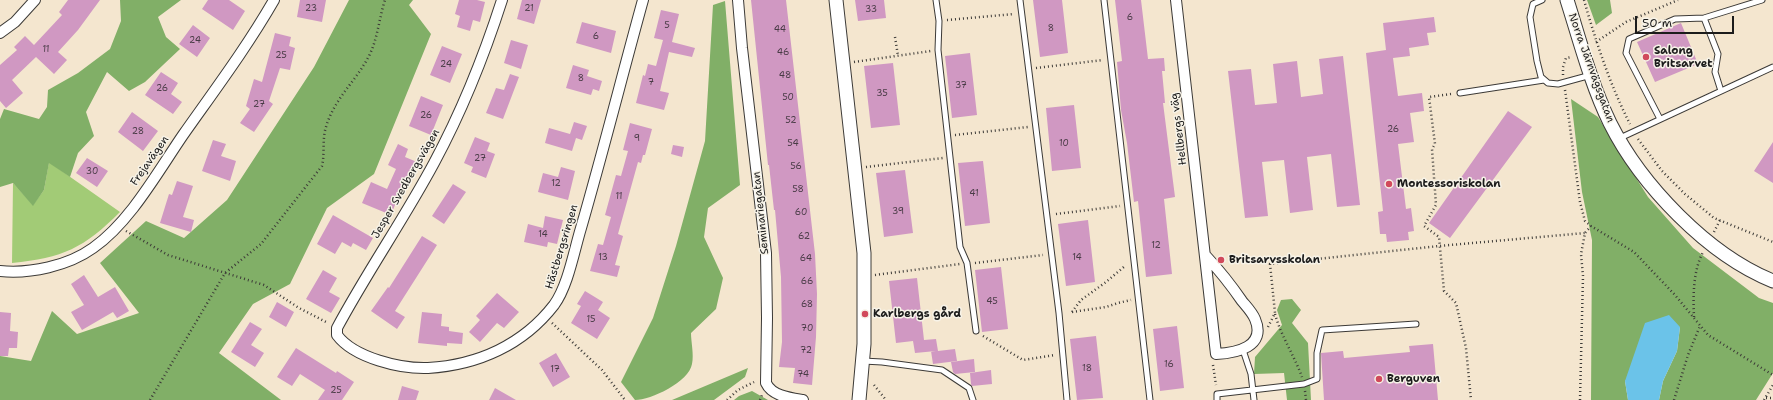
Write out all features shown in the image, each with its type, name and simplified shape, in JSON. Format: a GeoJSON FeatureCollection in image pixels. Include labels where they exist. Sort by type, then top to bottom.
{"type":"FeatureCollection","features":[{"type":"Feature","properties":{"kind":"street"},"geometry":{"type":"LineString","coordinates":[[0,33],[15,22],[35,0]]}},
{"type":"Feature","properties":{"kind":"street","name":"Frejavägen"},"geometry":{"type":"LineString","coordinates":[[0,271],[26,271],[58,264],[93,248],[116,226],[146,189],[240,53],[274,0]]}},
{"type":"Feature","properties":{"kind":"street","name":"Jesper Svedbergsvägen"},"geometry":{"type":"LineString","coordinates":[[337,329],[434,164],[465,101],[494,26],[502,0]]}},
{"type":"Feature","properties":{"kind":"street","name":"Hästbergsringen"},"geometry":{"type":"LineString","coordinates":[[337,329],[337,335],[341,340],[350,346],[389,364],[421,368],[445,367],[481,358],[506,347],[524,335],[544,316],[558,298],[567,274],[593,186],[643,0]]}},
{"type":"Feature","properties":{"kind":"street","name":"Seminariegatan"},"geometry":{"type":"LineString","coordinates":[[738,0],[742,48],[766,253],[767,318],[765,379]]}},
{"type":"Feature","properties":{"kind":"street"},"geometry":{"type":"LineString","coordinates":[[836,0],[864,253],[865,294],[863,361],[862,383],[859,400]]}},
{"type":"Feature","properties":{"kind":"street","name":"Hellbergs väg"},"geometry":{"type":"LineString","coordinates":[[1176,0],[1216,354]]}},
{"type":"Feature","properties":{"kind":"street","name":"Norra Järnvägsgatan"},"geometry":{"type":"LineString","coordinates":[[1567,0],[1610,123],[1632,161],[1661,198],[1709,241],[1735,260],[1773,281]]}},
{"type":"Feature","properties":{"kind":"street"},"geometry":{"type":"LineString","coordinates":[[1206,256],[1232,286],[1255,318],[1256,335],[1248,346],[1243,350],[1216,354]]}},
{"type":"Feature","properties":{"kind":"street"},"geometry":{"type":"LineString","coordinates":[[765,379],[770,391],[803,400]]}},
{"type":"Feature","properties":{"kind":"lane"},"geometry":{"type":"LineString","coordinates":[[936,0],[938,50],[949,136],[960,247],[967,264],[976,332]]}},
{"type":"Feature","properties":{"kind":"lane"},"geometry":{"type":"LineString","coordinates":[[1020,0],[1030,69],[1059,313],[1067,400]]}},
{"type":"Feature","properties":{"kind":"lane"},"geometry":{"type":"LineString","coordinates":[[1104,0],[1150,400]]}},
{"type":"Feature","properties":{"kind":"lane"},"geometry":{"type":"LineString","coordinates":[[1542,0],[1533,4],[1530,17],[1537,61],[1544,80],[1548,83],[1564,82],[1592,74]]}},
{"type":"Feature","properties":{"kind":"lane"},"geometry":{"type":"LineString","coordinates":[[1660,119],[1626,53],[1629,39],[1675,19],[1704,18],[1762,0]]}},
{"type":"Feature","properties":{"kind":"lane"},"geometry":{"type":"LineString","coordinates":[[1704,18],[1718,54],[1715,72],[1721,91]]}},
{"type":"Feature","properties":{"kind":"lane"},"geometry":{"type":"LineString","coordinates":[[1619,138],[1773,67]]}},
{"type":"Feature","properties":{"kind":"lane"},"geometry":{"type":"LineString","coordinates":[[1460,93],[1544,80]]}},
{"type":"Feature","properties":{"kind":"lane"},"geometry":{"type":"LineString","coordinates":[[1217,400],[1217,394],[1304,384],[1317,379],[1317,353],[1322,330],[1416,324]]}},
{"type":"Feature","properties":{"kind":"lane"},"geometry":{"type":"LineString","coordinates":[[1243,350],[1251,374],[1254,400]]}},
{"type":"Feature","properties":{"kind":"lane"},"geometry":{"type":"LineString","coordinates":[[863,361],[942,370],[969,388],[973,400]]}},
{"type":"Feature","properties":{"kind":"path"},"geometry":{"type":"LineString","coordinates":[[150,400],[225,272],[261,244],[322,166],[326,128],[342,94],[369,56],[376,37],[385,0]]}},
{"type":"Feature","properties":{"kind":"path"},"geometry":{"type":"LineString","coordinates":[[1584,0],[1596,42],[1613,87],[1634,131],[1662,171],[1685,194],[1714,218],[1773,242]]}},
{"type":"Feature","properties":{"kind":"path"},"geometry":{"type":"LineString","coordinates":[[1596,42],[1626,22],[1678,0]]}},
{"type":"Feature","properties":{"kind":"path"},"geometry":{"type":"LineString","coordinates":[[938,21],[1023,13]]}},
{"type":"Feature","properties":{"kind":"path"},"geometry":{"type":"LineString","coordinates":[[895,37],[898,56]]}},
{"type":"Feature","properties":{"kind":"path"},"geometry":{"type":"LineString","coordinates":[[852,63],[938,50]]}},
{"type":"Feature","properties":{"kind":"path"},"geometry":{"type":"LineString","coordinates":[[1585,55],[1566,58],[1562,67],[1580,202],[1585,221],[1590,226],[1634,252],[1694,318],[1708,336],[1773,375]]}},
{"type":"Feature","properties":{"kind":"path"},"geometry":{"type":"LineString","coordinates":[[1030,69],[1111,60]]}},
{"type":"Feature","properties":{"kind":"path"},"geometry":{"type":"LineString","coordinates":[[1460,93],[1429,98],[1435,144],[1432,149],[1436,205],[1424,226],[1439,237],[1444,291],[1456,303],[1466,348],[1471,400]]}},
{"type":"Feature","properties":{"kind":"path"},"geometry":{"type":"LineString","coordinates":[[949,136],[1037,126]]}},
{"type":"Feature","properties":{"kind":"path"},"geometry":{"type":"LineString","coordinates":[[864,167],[951,158]]}},
{"type":"Feature","properties":{"kind":"path"},"geometry":{"type":"LineString","coordinates":[[1047,215],[1128,205]]}},
{"type":"Feature","properties":{"kind":"path"},"geometry":{"type":"LineString","coordinates":[[1694,318],[1693,293],[1699,258],[1720,220]]}},
{"type":"Feature","properties":{"kind":"path"},"geometry":{"type":"LineString","coordinates":[[116,226],[168,255],[264,285],[299,308],[337,329]]}},
{"type":"Feature","properties":{"kind":"path"},"geometry":{"type":"LineString","coordinates":[[1580,400],[1583,276],[1581,254],[1585,233],[1590,226]]}},
{"type":"Feature","properties":{"kind":"path"},"geometry":{"type":"LineString","coordinates":[[1306,400],[1304,384],[1296,359],[1280,330],[1274,313],[1270,264],[1439,246],[1585,233]]}},
{"type":"Feature","properties":{"kind":"path"},"geometry":{"type":"LineString","coordinates":[[1072,312],[1081,300],[1134,259]]}},
{"type":"Feature","properties":{"kind":"path"},"geometry":{"type":"LineString","coordinates":[[1059,313],[1106,307],[1138,299]]}},
{"type":"Feature","properties":{"kind":"path"},"geometry":{"type":"LineString","coordinates":[[1256,335],[1268,327],[1274,313]]}},
{"type":"Feature","properties":{"kind":"path"},"geometry":{"type":"LineString","coordinates":[[544,316],[602,370],[625,400]]}},
{"type":"Feature","properties":{"kind":"path"},"geometry":{"type":"LineString","coordinates":[[1674,400],[1688,355],[1700,326]]}},
{"type":"Feature","properties":{"kind":"path"},"geometry":{"type":"LineString","coordinates":[[976,332],[1023,360],[1063,354]]}},
{"type":"Feature","properties":{"kind":"path"},"geometry":{"type":"LineString","coordinates":[[1216,354],[1212,355],[1217,394]]}},
{"type":"Feature","properties":{"kind":"path"},"geometry":{"type":"LineString","coordinates":[[727,400],[738,390],[756,381],[765,379]]}},
{"type":"Feature","properties":{"kind":"path"},"geometry":{"type":"LineString","coordinates":[[862,383],[873,384],[886,400]]}},
{"type":"Feature","properties":{"kind":"path"},"geometry":{"type":"LineString","coordinates":[[1764,399],[1773,385]]}},
{"type":"Feature","properties":{"kind":"path"},"geometry":{"type":"LineString","coordinates":[[1764,399],[1773,398]]}},
{"type":"Feature","properties":{"kind":"green space"},"geometry":{"type":"Polygon","coordinates":[[[120,0],[181,0],[158,17],[166,37],[180,49],[145,82],[129,91],[107,72],[86,112],[94,136],[78,153],[70,177],[49,163],[44,190],[33,206],[13,183],[0,187],[0,119],[4,109],[39,119],[47,107],[48,90],[78,73],[110,49],[121,21],[120,0]]]}},
{"type":"Feature","properties":{"kind":"green space"},"geometry":{"type":"Polygon","coordinates":[[[349,0],[413,0],[409,5],[431,34],[374,174],[327,208],[290,284],[253,304],[219,353],[281,400],[0,400],[0,356],[31,361],[52,311],[77,334],[139,313],[100,263],[146,221],[184,238],[227,200],[314,67],[349,0]]]}},
{"type":"Feature","properties":{"kind":"green space"},"geometry":{"type":"Polygon","coordinates":[[[1587,0],[1610,0],[1612,13],[1596,25],[1587,0]]]}},
{"type":"Feature","properties":{"kind":"green space"},"geometry":{"type":"Polygon","coordinates":[[[725,1],[740,185],[708,208],[704,237],[723,278],[716,309],[691,333],[693,360],[689,371],[677,383],[668,389],[650,397],[635,400],[621,382],[653,318],[676,246],[705,141],[713,5],[725,1]]]}},
{"type":"Feature","properties":{"kind":"green space"},"geometry":{"type":"Polygon","coordinates":[[[1571,99],[1598,117],[1648,197],[1693,248],[1759,298],[1773,303],[1773,373],[1756,400],[1659,400],[1663,381],[1677,351],[1680,327],[1625,381],[1628,400],[1591,400],[1592,240],[1582,192],[1571,99]]]}},
{"type":"Feature","properties":{"kind":"green space"},"geometry":{"type":"Polygon","coordinates":[[[49,162],[120,212],[95,234],[72,249],[45,258],[12,263],[13,183],[33,205],[44,190],[49,162]]]}},
{"type":"Feature","properties":{"kind":"green space"},"geometry":{"type":"Polygon","coordinates":[[[1292,299],[1301,310],[1292,323],[1308,343],[1311,400],[1287,400],[1284,373],[1254,374],[1255,357],[1282,325],[1277,310],[1281,300],[1292,299]]]}},
{"type":"Feature","properties":{"kind":"green space"},"geometry":{"type":"Polygon","coordinates":[[[748,368],[745,377],[714,400],[672,400],[748,368]]]}},
{"type":"Feature","properties":{"kind":"green space"},"geometry":{"type":"Polygon","coordinates":[[[752,391],[768,400],[734,400],[739,396],[752,391]]]}},
{"type":"Feature","properties":{"kind":"water"},"geometry":{"type":"Polygon","coordinates":[[[1669,315],[1680,327],[1677,351],[1663,381],[1659,400],[1628,400],[1625,381],[1645,323],[1669,315]]]}},
{"type":"Feature","properties":{"kind":"building"},"geometry":{"type":"Polygon","coordinates":[[[68,0],[100,0],[78,30],[58,52],[67,60],[54,74],[36,57],[12,80],[23,93],[6,108],[0,101],[0,65],[17,50],[14,47],[25,36],[34,45],[62,15],[59,12],[68,0]]]}},
{"type":"Feature","properties":{"kind":"building"},"geometry":{"type":"Polygon","coordinates":[[[208,0],[229,0],[245,11],[233,30],[202,9],[208,0]]]}},
{"type":"Feature","properties":{"kind":"building"},"geometry":{"type":"Polygon","coordinates":[[[300,0],[326,0],[322,22],[297,17],[300,0]]]}},
{"type":"Feature","properties":{"kind":"building"},"geometry":{"type":"Polygon","coordinates":[[[459,0],[477,0],[485,2],[480,22],[473,20],[470,31],[457,27],[460,16],[455,14],[459,0]]]}},
{"type":"Feature","properties":{"kind":"building"},"geometry":{"type":"Polygon","coordinates":[[[522,0],[541,0],[534,24],[517,19],[522,0]]]}},
{"type":"Feature","properties":{"kind":"building"},"geometry":{"type":"Polygon","coordinates":[[[751,0],[786,0],[815,254],[817,294],[816,337],[812,385],[793,383],[795,368],[779,367],[782,342],[781,277],[775,210],[768,165],[751,0]]]}},
{"type":"Feature","properties":{"kind":"building"},"geometry":{"type":"Polygon","coordinates":[[[855,0],[884,0],[886,18],[858,21],[855,0]]]}},
{"type":"Feature","properties":{"kind":"building"},"geometry":{"type":"Polygon","coordinates":[[[1033,0],[1062,0],[1068,53],[1040,57],[1033,0]]]}},
{"type":"Feature","properties":{"kind":"building"},"geometry":{"type":"Polygon","coordinates":[[[1115,0],[1141,0],[1148,59],[1164,58],[1165,71],[1162,71],[1165,103],[1163,103],[1175,197],[1164,199],[1172,274],[1146,277],[1138,201],[1134,202],[1127,143],[1121,110],[1117,62],[1122,61],[1115,0]]]}},
{"type":"Feature","properties":{"kind":"building"},"geometry":{"type":"Polygon","coordinates":[[[661,10],[679,14],[672,42],[695,48],[692,57],[669,52],[660,91],[669,93],[664,110],[636,103],[643,75],[645,76],[648,64],[656,66],[663,40],[654,38],[661,10]]]}},
{"type":"Feature","properties":{"kind":"building"},"geometry":{"type":"Polygon","coordinates":[[[1434,17],[1436,32],[1427,33],[1429,45],[1409,48],[1410,56],[1393,58],[1398,96],[1422,93],[1424,111],[1410,113],[1414,142],[1398,144],[1406,209],[1411,208],[1414,231],[1408,232],[1409,240],[1387,242],[1386,234],[1380,234],[1378,212],[1383,211],[1366,53],[1386,50],[1383,23],[1434,17]]]}},
{"type":"Feature","properties":{"kind":"building"},"geometry":{"type":"Polygon","coordinates":[[[582,22],[616,31],[611,53],[576,43],[582,22]]]}},
{"type":"Feature","properties":{"kind":"building"},"geometry":{"type":"Polygon","coordinates":[[[1681,23],[1698,64],[1655,82],[1637,42],[1681,23]]]}},
{"type":"Feature","properties":{"kind":"building"},"geometry":{"type":"Polygon","coordinates":[[[193,25],[210,38],[197,57],[179,44],[193,25]]]}},
{"type":"Feature","properties":{"kind":"building"},"geometry":{"type":"Polygon","coordinates":[[[275,33],[291,37],[289,46],[295,48],[290,70],[280,68],[269,101],[273,104],[254,132],[240,123],[250,109],[246,106],[254,79],[262,82],[275,33]]]}},
{"type":"Feature","properties":{"kind":"building"},"geometry":{"type":"Polygon","coordinates":[[[511,40],[528,45],[521,69],[504,63],[511,40]]]}},
{"type":"Feature","properties":{"kind":"building"},"geometry":{"type":"Polygon","coordinates":[[[442,46],[462,54],[450,83],[430,75],[442,46]]]}},
{"type":"Feature","properties":{"kind":"building"},"geometry":{"type":"Polygon","coordinates":[[[970,53],[977,115],[952,118],[945,56],[970,53]]]}},
{"type":"Feature","properties":{"kind":"building"},"geometry":{"type":"Polygon","coordinates":[[[1343,56],[1360,205],[1337,207],[1331,154],[1307,157],[1313,210],[1290,213],[1284,160],[1262,162],[1268,216],[1245,218],[1228,71],[1251,69],[1255,105],[1277,103],[1273,64],[1297,61],[1301,97],[1323,94],[1319,59],[1343,56]]]}},
{"type":"Feature","properties":{"kind":"building"},"geometry":{"type":"Polygon","coordinates":[[[893,63],[900,125],[871,128],[864,66],[893,63]]]}},
{"type":"Feature","properties":{"kind":"building"},"geometry":{"type":"Polygon","coordinates":[[[573,65],[589,70],[587,76],[602,81],[599,91],[593,89],[591,95],[566,88],[573,65]]]}},
{"type":"Feature","properties":{"kind":"building"},"geometry":{"type":"Polygon","coordinates":[[[161,72],[178,83],[171,94],[182,102],[173,114],[145,95],[161,72]]]}},
{"type":"Feature","properties":{"kind":"building"},"geometry":{"type":"Polygon","coordinates":[[[510,74],[519,77],[503,119],[486,113],[496,88],[504,90],[510,74]]]}},
{"type":"Feature","properties":{"kind":"building"},"geometry":{"type":"Polygon","coordinates":[[[421,96],[443,105],[431,135],[409,126],[421,96]]]}},
{"type":"Feature","properties":{"kind":"building"},"geometry":{"type":"Polygon","coordinates":[[[1074,105],[1081,168],[1052,171],[1046,108],[1074,105]]]}},
{"type":"Feature","properties":{"kind":"building"},"geometry":{"type":"Polygon","coordinates":[[[1508,111],[1532,127],[1450,238],[1429,223],[1508,111]]]}},
{"type":"Feature","properties":{"kind":"building"},"geometry":{"type":"Polygon","coordinates":[[[132,112],[158,131],[143,151],[118,132],[132,112]]]}},
{"type":"Feature","properties":{"kind":"building"},"geometry":{"type":"Polygon","coordinates":[[[574,122],[587,126],[582,140],[576,138],[572,151],[545,143],[549,128],[570,134],[574,122]]]}},
{"type":"Feature","properties":{"kind":"building"},"geometry":{"type":"Polygon","coordinates":[[[630,123],[652,129],[645,155],[643,155],[641,163],[638,162],[618,234],[623,236],[615,265],[620,266],[617,277],[590,271],[598,244],[603,245],[611,217],[605,215],[616,175],[621,176],[628,151],[623,150],[630,123]]]}},
{"type":"Feature","properties":{"kind":"building"},"geometry":{"type":"Polygon","coordinates":[[[475,137],[490,143],[487,151],[495,154],[486,178],[471,172],[473,167],[464,163],[475,137]]]}},
{"type":"Feature","properties":{"kind":"building"},"geometry":{"type":"Polygon","coordinates":[[[213,140],[226,144],[221,156],[236,161],[230,181],[202,171],[213,140]]]}},
{"type":"Feature","properties":{"kind":"building"},"geometry":{"type":"Polygon","coordinates":[[[1773,142],[1773,183],[1754,171],[1773,142]]]}},
{"type":"Feature","properties":{"kind":"building"},"geometry":{"type":"Polygon","coordinates":[[[398,144],[408,149],[405,157],[417,162],[408,184],[404,182],[391,215],[362,203],[371,182],[387,189],[396,169],[388,165],[398,144]]]}},
{"type":"Feature","properties":{"kind":"building"},"geometry":{"type":"Polygon","coordinates":[[[673,145],[684,147],[682,157],[671,154],[673,145]]]}},
{"type":"Feature","properties":{"kind":"building"},"geometry":{"type":"Polygon","coordinates":[[[87,158],[108,171],[97,187],[76,173],[87,158]]]}},
{"type":"Feature","properties":{"kind":"building"},"geometry":{"type":"Polygon","coordinates":[[[983,161],[990,223],[965,226],[958,163],[983,161]]]}},
{"type":"Feature","properties":{"kind":"building"},"geometry":{"type":"Polygon","coordinates":[[[561,167],[575,171],[568,200],[538,192],[543,173],[558,177],[561,167]]]}},
{"type":"Feature","properties":{"kind":"building"},"geometry":{"type":"Polygon","coordinates":[[[905,170],[913,233],[884,237],[876,173],[905,170]]]}},
{"type":"Feature","properties":{"kind":"building"},"geometry":{"type":"Polygon","coordinates":[[[177,181],[193,186],[183,217],[194,220],[191,232],[160,223],[169,194],[172,195],[177,181]]]}},
{"type":"Feature","properties":{"kind":"building"},"geometry":{"type":"Polygon","coordinates":[[[453,184],[466,192],[444,224],[432,216],[453,184]]]}},
{"type":"Feature","properties":{"kind":"building"},"geometry":{"type":"Polygon","coordinates":[[[333,215],[373,238],[366,250],[353,243],[351,247],[342,242],[335,254],[317,244],[333,215]]]}},
{"type":"Feature","properties":{"kind":"building"},"geometry":{"type":"Polygon","coordinates":[[[545,216],[563,220],[557,244],[548,242],[547,247],[524,242],[528,224],[543,228],[545,216]]]}},
{"type":"Feature","properties":{"kind":"building"},"geometry":{"type":"Polygon","coordinates":[[[1088,220],[1095,282],[1066,286],[1058,224],[1088,220]]]}},
{"type":"Feature","properties":{"kind":"building"},"geometry":{"type":"Polygon","coordinates":[[[422,236],[437,245],[395,311],[405,317],[397,329],[371,311],[388,287],[389,288],[422,236]]]}},
{"type":"Feature","properties":{"kind":"building"},"geometry":{"type":"Polygon","coordinates":[[[1001,267],[1008,329],[982,332],[975,270],[1001,267]]]}},
{"type":"Feature","properties":{"kind":"building"},"geometry":{"type":"Polygon","coordinates":[[[323,270],[337,278],[329,292],[340,298],[331,313],[306,299],[323,270]]]}},
{"type":"Feature","properties":{"kind":"building"},"geometry":{"type":"Polygon","coordinates":[[[84,275],[98,297],[115,287],[129,311],[117,318],[113,312],[82,330],[71,312],[84,305],[71,284],[84,275]]]}},
{"type":"Feature","properties":{"kind":"building"},"geometry":{"type":"Polygon","coordinates":[[[917,278],[924,340],[936,339],[938,351],[955,349],[957,361],[933,364],[931,351],[915,353],[913,341],[896,343],[889,281],[917,278]]]}},
{"type":"Feature","properties":{"kind":"building"},"geometry":{"type":"Polygon","coordinates":[[[585,291],[603,302],[598,310],[610,318],[597,339],[571,323],[581,306],[577,304],[585,291]]]}},
{"type":"Feature","properties":{"kind":"building"},"geometry":{"type":"Polygon","coordinates":[[[497,293],[519,312],[504,328],[497,323],[480,342],[469,332],[480,320],[476,316],[497,293]]]}},
{"type":"Feature","properties":{"kind":"building"},"geometry":{"type":"Polygon","coordinates":[[[277,302],[294,312],[286,327],[269,317],[277,302]]]}},
{"type":"Feature","properties":{"kind":"building"},"geometry":{"type":"Polygon","coordinates":[[[0,312],[11,313],[10,331],[18,332],[17,348],[9,348],[8,356],[0,356],[0,312]]]}},
{"type":"Feature","properties":{"kind":"building"},"geometry":{"type":"Polygon","coordinates":[[[422,312],[442,314],[441,326],[449,327],[449,331],[463,333],[462,344],[447,343],[447,346],[418,343],[422,312]]]}},
{"type":"Feature","properties":{"kind":"building"},"geometry":{"type":"Polygon","coordinates":[[[250,322],[262,329],[251,345],[264,353],[255,367],[231,352],[250,322]]]}},
{"type":"Feature","properties":{"kind":"building"},"geometry":{"type":"Polygon","coordinates":[[[1177,326],[1184,388],[1160,391],[1153,329],[1177,326]]]}},
{"type":"Feature","properties":{"kind":"building"},"geometry":{"type":"Polygon","coordinates":[[[1096,336],[1103,398],[1077,400],[1070,339],[1096,336]]]}},
{"type":"Feature","properties":{"kind":"building","name":"Berguven"},"geometry":{"type":"Polygon","coordinates":[[[1433,344],[1438,400],[1324,400],[1321,353],[1343,351],[1344,358],[1410,352],[1409,346],[1433,344]]]}},
{"type":"Feature","properties":{"kind":"building"},"geometry":{"type":"Polygon","coordinates":[[[296,348],[336,373],[337,371],[354,382],[342,400],[318,400],[325,390],[300,374],[292,386],[277,377],[296,348]]]}},
{"type":"Feature","properties":{"kind":"building"},"geometry":{"type":"Polygon","coordinates":[[[556,353],[570,377],[553,387],[539,363],[556,353]]]}},
{"type":"Feature","properties":{"kind":"building"},"geometry":{"type":"Polygon","coordinates":[[[974,359],[975,372],[955,374],[953,372],[951,362],[974,359]]]}},
{"type":"Feature","properties":{"kind":"building"},"geometry":{"type":"Polygon","coordinates":[[[991,370],[992,384],[972,386],[970,373],[991,370]]]}},
{"type":"Feature","properties":{"kind":"building"},"geometry":{"type":"Polygon","coordinates":[[[402,386],[419,391],[416,400],[398,400],[402,386]]]}},
{"type":"Feature","properties":{"kind":"building"},"geometry":{"type":"Polygon","coordinates":[[[495,388],[516,400],[489,400],[495,388]]]}},
{"type":"Feature","properties":{"kind":"place","name":"Salong Britsarvet"},"geometry":{"type":"Point","coordinates":[1646,57]}},
{"type":"Feature","properties":{"kind":"place","name":"Montessoriskolan"},"geometry":{"type":"Point","coordinates":[1389,184]}},
{"type":"Feature","properties":{"kind":"place","name":"Britsarvsskolan"},"geometry":{"type":"Point","coordinates":[1221,260]}},
{"type":"Feature","properties":{"kind":"place","name":"Karlbergs gård"},"geometry":{"type":"Point","coordinates":[865,314]}},
{"type":"Feature","properties":{"kind":"place","name":"Berguven"},"geometry":{"type":"Point","coordinates":[1379,379]}}]}
